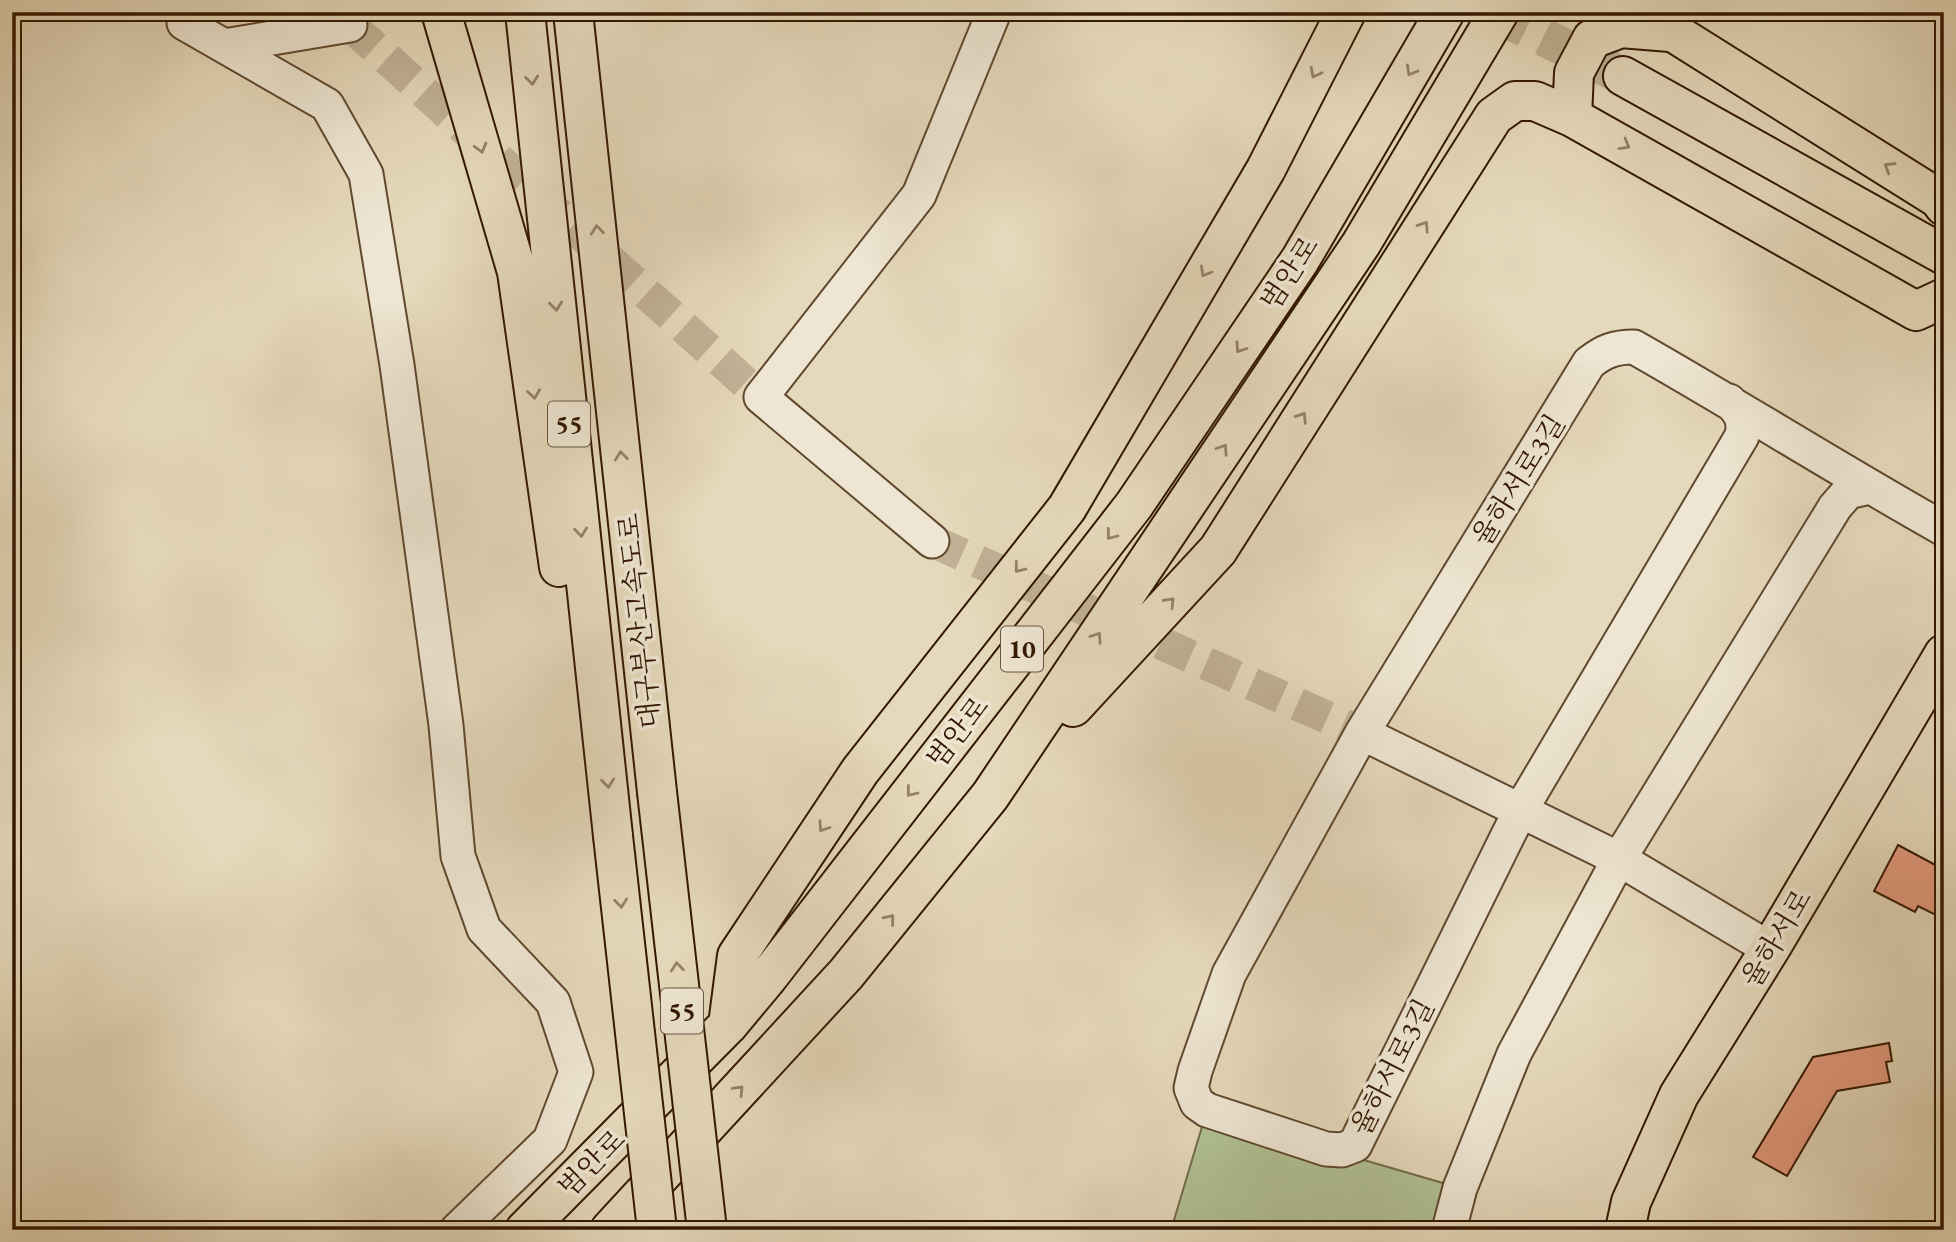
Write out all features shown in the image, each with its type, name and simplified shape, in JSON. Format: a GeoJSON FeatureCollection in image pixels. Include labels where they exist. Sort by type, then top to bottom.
{"type":"FeatureCollection","features":[{"type":"Feature","properties":{"kind":"main road"},"geometry":{"type":"LineString","coordinates":[[441,12],[517,271],[563,594],[602,733]]}},
{"type":"Feature","properties":{"kind":"main road","name":"대구부산고속도로"},"geometry":{"type":"LineString","coordinates":[[525,12],[657,1230]]}},
{"type":"Feature","properties":{"kind":"main road","name":"대구부산고속도로"},"geometry":{"type":"LineString","coordinates":[[573,12],[707,1230]]}},
{"type":"Feature","properties":{"kind":"main road"},"geometry":{"type":"LineString","coordinates":[[728,1025],[737,956],[860,771],[1067,508],[1266,169],[1346,12]]}},
{"type":"Feature","properties":{"kind":"main road","name":"범안로"},"geometry":{"type":"LineString","coordinates":[[524,1230],[728,1025],[1134,505],[1300,260],[1445,12]]}},
{"type":"Feature","properties":{"kind":"main road","name":"범안로"},"geometry":{"type":"LineString","coordinates":[[610,1230],[846,974],[990,796],[1361,244],[1499,12]]}},
{"type":"Feature","properties":{"kind":"main road"},"geometry":{"type":"LineString","coordinates":[[1572,117],[1574,73],[1592,38],[1621,27],[1655,22],[1940,199],[1944,206]]}},
{"type":"Feature","properties":{"kind":"main road"},"geometry":{"type":"LineString","coordinates":[[1623,76],[1944,255]]}},
{"type":"Feature","properties":{"kind":"main road"},"geometry":{"type":"LineString","coordinates":[[990,796],[1218,550],[1494,116],[1515,101],[1535,101],[1572,117],[1916,311],[1944,298]]}},
{"type":"Feature","properties":{"kind":"main road","name":"율하서로"},"geometry":{"type":"LineString","coordinates":[[1625,1230],[1631,1202],[1679,1095],[1770,949],[1944,654]]}},
{"type":"Feature","properties":{"kind":"street"},"geometry":{"type":"LineString","coordinates":[[932,541],[761,397],[919,195],[994,12]]}},
{"type":"Feature","properties":{"kind":"street"},"geometry":{"type":"LineString","coordinates":[[184,23],[327,105],[366,174],[397,365],[446,725],[458,856],[484,929],[553,1002],[576,1072],[550,1140],[457,1230]]}},
{"type":"Feature","properties":{"kind":"street"},"geometry":{"type":"LineString","coordinates":[[224,46],[350,25]]}},
{"type":"Feature","properties":{"kind":"street","name":"율하서로3길"},"geometry":{"type":"LineString","coordinates":[[1729,401],[1740,412],[1744,424],[1742,436],[1520,811],[1355,1144],[1342,1150],[1326,1149],[1207,1110],[1197,1102],[1191,1088],[1229,974],[1362,733],[1589,363],[1602,352],[1618,346],[1634,346],[1729,401],[1870,487],[1944,529]]}},
{"type":"Feature","properties":{"kind":"street"},"geometry":{"type":"LineString","coordinates":[[1449,1230],[1460,1188],[1514,1054],[1619,859],[1835,507],[1849,492],[1870,487]]}},
{"type":"Feature","properties":{"kind":"street"},"geometry":{"type":"LineString","coordinates":[[1362,733],[1619,859],[1770,949]]}},
{"type":"Feature","properties":{"kind":"green space"},"geometry":{"type":"Polygon","coordinates":[[[1207,1110],[1326,1149],[1460,1188],[1449,1230],[1171,1230],[1207,1110]]]}},
{"type":"Feature","properties":{"kind":"building"},"geometry":{"type":"Polygon","coordinates":[[[1898,845],[1941,868],[1938,874],[1944,877],[1944,919],[1918,906],[1915,912],[1874,891],[1898,845]]]}},
{"type":"Feature","properties":{"kind":"building"},"geometry":{"type":"Polygon","coordinates":[[[1889,1043],[1892,1061],[1886,1062],[1890,1082],[1837,1091],[1787,1176],[1753,1157],[1813,1057],[1889,1043]]]}},
{"type":"Feature","properties":{"kind":"tunnel"},"geometry":{"type":"LineString","coordinates":[[1492,12],[1623,76]]}},
{"type":"Feature","properties":{"kind":"tunnel"},"geometry":{"type":"LineString","coordinates":[[350,25],[761,397]]}},
{"type":"Feature","properties":{"kind":"tunnel"},"geometry":{"type":"LineString","coordinates":[[932,541],[1362,733]]}}]}
